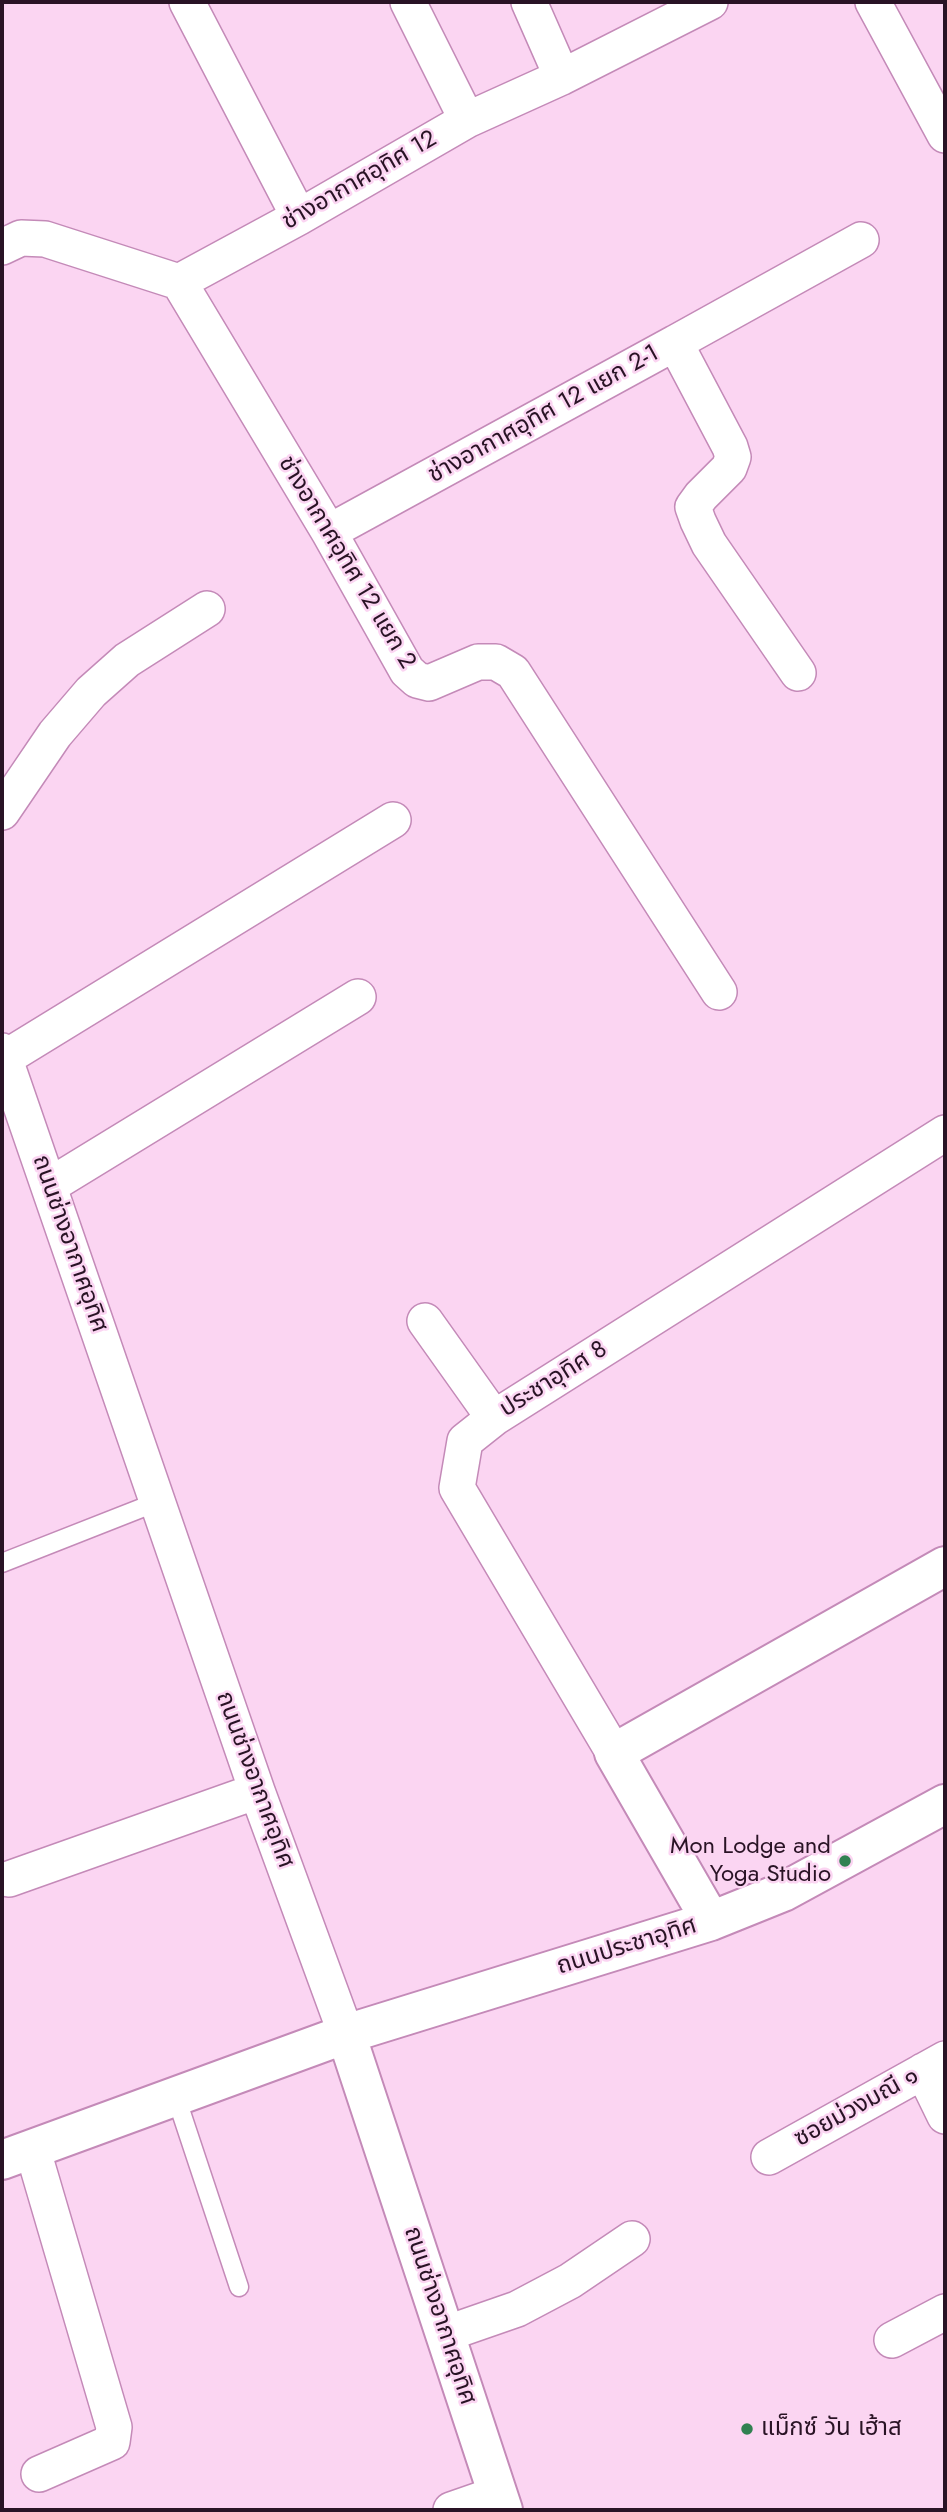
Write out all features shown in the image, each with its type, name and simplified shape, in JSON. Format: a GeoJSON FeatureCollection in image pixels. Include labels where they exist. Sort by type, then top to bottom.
{"type":"FeatureCollection","features":[{"type":"Feature","properties":{"kind":"street"},"geometry":{"type":"LineString","coordinates":[[187,2],[299,217]]}},
{"type":"Feature","properties":{"kind":"street"},"geometry":{"type":"LineString","coordinates":[[408,2],[467,120]]}},
{"type":"Feature","properties":{"kind":"street"},"geometry":{"type":"LineString","coordinates":[[529,2],[562,77]]}},
{"type":"Feature","properties":{"kind":"street"},"geometry":{"type":"LineString","coordinates":[[873,2],[945,135]]}},
{"type":"Feature","properties":{"kind":"street","name":"ช่างอากาศอุทิศ 12"},"geometry":{"type":"LineString","coordinates":[[179,282],[299,217],[467,120],[562,77],[694,6]]}},
{"type":"Feature","properties":{"kind":"street"},"geometry":{"type":"LineString","coordinates":[[2,247],[21,238],[45,239],[179,282]]}},
{"type":"Feature","properties":{"kind":"street"},"geometry":{"type":"LineString","coordinates":[[675,343],[861,240]]}},
{"type":"Feature","properties":{"kind":"street","name":"ช่างอากาศอุทิศ 12 แยก 2"},"geometry":{"type":"LineString","coordinates":[[179,282],[329,532],[407,671],[417,680],[429,682],[478,662],[496,662],[513,672],[719,992]]}},
{"type":"Feature","properties":{"kind":"street","name":"ช่างอากาศอุทิศ 12 แยก 2-1"},"geometry":{"type":"LineString","coordinates":[[329,532],[675,343],[733,457],[729,468],[693,507],[698,521],[709,544],[798,673]]}},
{"type":"Feature","properties":{"kind":"street"},"geometry":{"type":"LineString","coordinates":[[2,812],[55,734],[92,692],[127,660],[207,609]]}},
{"type":"Feature","properties":{"kind":"street"},"geometry":{"type":"LineString","coordinates":[[3,1054],[393,820]]}},
{"type":"Feature","properties":{"kind":"street"},"geometry":{"type":"LineString","coordinates":[[49,1186],[358,996]]}},
{"type":"Feature","properties":{"kind":"street","name":"ถนนช่างอากาศอุทิศ"},"geometry":{"type":"LineString","coordinates":[[3,1054],[257,1791],[346,2034],[500,2502]]}},
{"type":"Feature","properties":{"kind":"street","name":"ประชาอุทิศ 8"},"geometry":{"type":"LineString","coordinates":[[614,1753],[457,1488],[465,1441],[494,1418],[945,1133]]}},
{"type":"Feature","properties":{"kind":"street"},"geometry":{"type":"LineString","coordinates":[[425,1321],[494,1418]]}},
{"type":"Feature","properties":{"kind":"street"},"geometry":{"type":"LineString","coordinates":[[614,1753],[945,1566]]}},
{"type":"Feature","properties":{"kind":"street","name":"ถนนประชาอุทิศ"},"geometry":{"type":"LineString","coordinates":[[17,2156],[346,2034],[711,1921],[614,1753]]}},
{"type":"Feature","properties":{"kind":"street"},"geometry":{"type":"LineString","coordinates":[[9,1879],[257,1791]]}},
{"type":"Feature","properties":{"kind":"street"},"geometry":{"type":"LineString","coordinates":[[711,1921],[783,1892],[945,1804]]}},
{"type":"Feature","properties":{"kind":"street"},"geometry":{"type":"LineString","coordinates":[[934,2065],[945,2116]]}},
{"type":"Feature","properties":{"kind":"street","name":"ซอยม่วงมณี ๑"},"geometry":{"type":"LineString","coordinates":[[769,2157],[934,2065]]}},
{"type":"Feature","properties":{"kind":"street"},"geometry":{"type":"LineString","coordinates":[[17,2156],[114,2427],[112,2442],[39,2474]]}},
{"type":"Feature","properties":{"kind":"street"},"geometry":{"type":"LineString","coordinates":[[445,2334],[517,2309],[570,2281],[632,2239]]}},
{"type":"Feature","properties":{"kind":"street"},"geometry":{"type":"LineString","coordinates":[[892,2340],[945,2312]]}},
{"type":"Feature","properties":{"kind":"street"},"geometry":{"type":"LineString","coordinates":[[451,2510],[500,2502]]}},
{"type":"Feature","properties":{"kind":"lane"},"geometry":{"type":"LineString","coordinates":[[2,1563],[157,1502]]}},
{"type":"Feature","properties":{"kind":"lane"},"geometry":{"type":"LineString","coordinates":[[176,2097],[239,2287]]}},
{"type":"Feature","properties":{"kind":"place","name":"Mon Lodge and Yoga Studio"},"geometry":{"type":"Point","coordinates":[845,1861]}},
{"type":"Feature","properties":{"kind":"place","name":"แม็กซ์ วัน เฮ้าส"},"geometry":{"type":"Point","coordinates":[747,2429]}}]}
